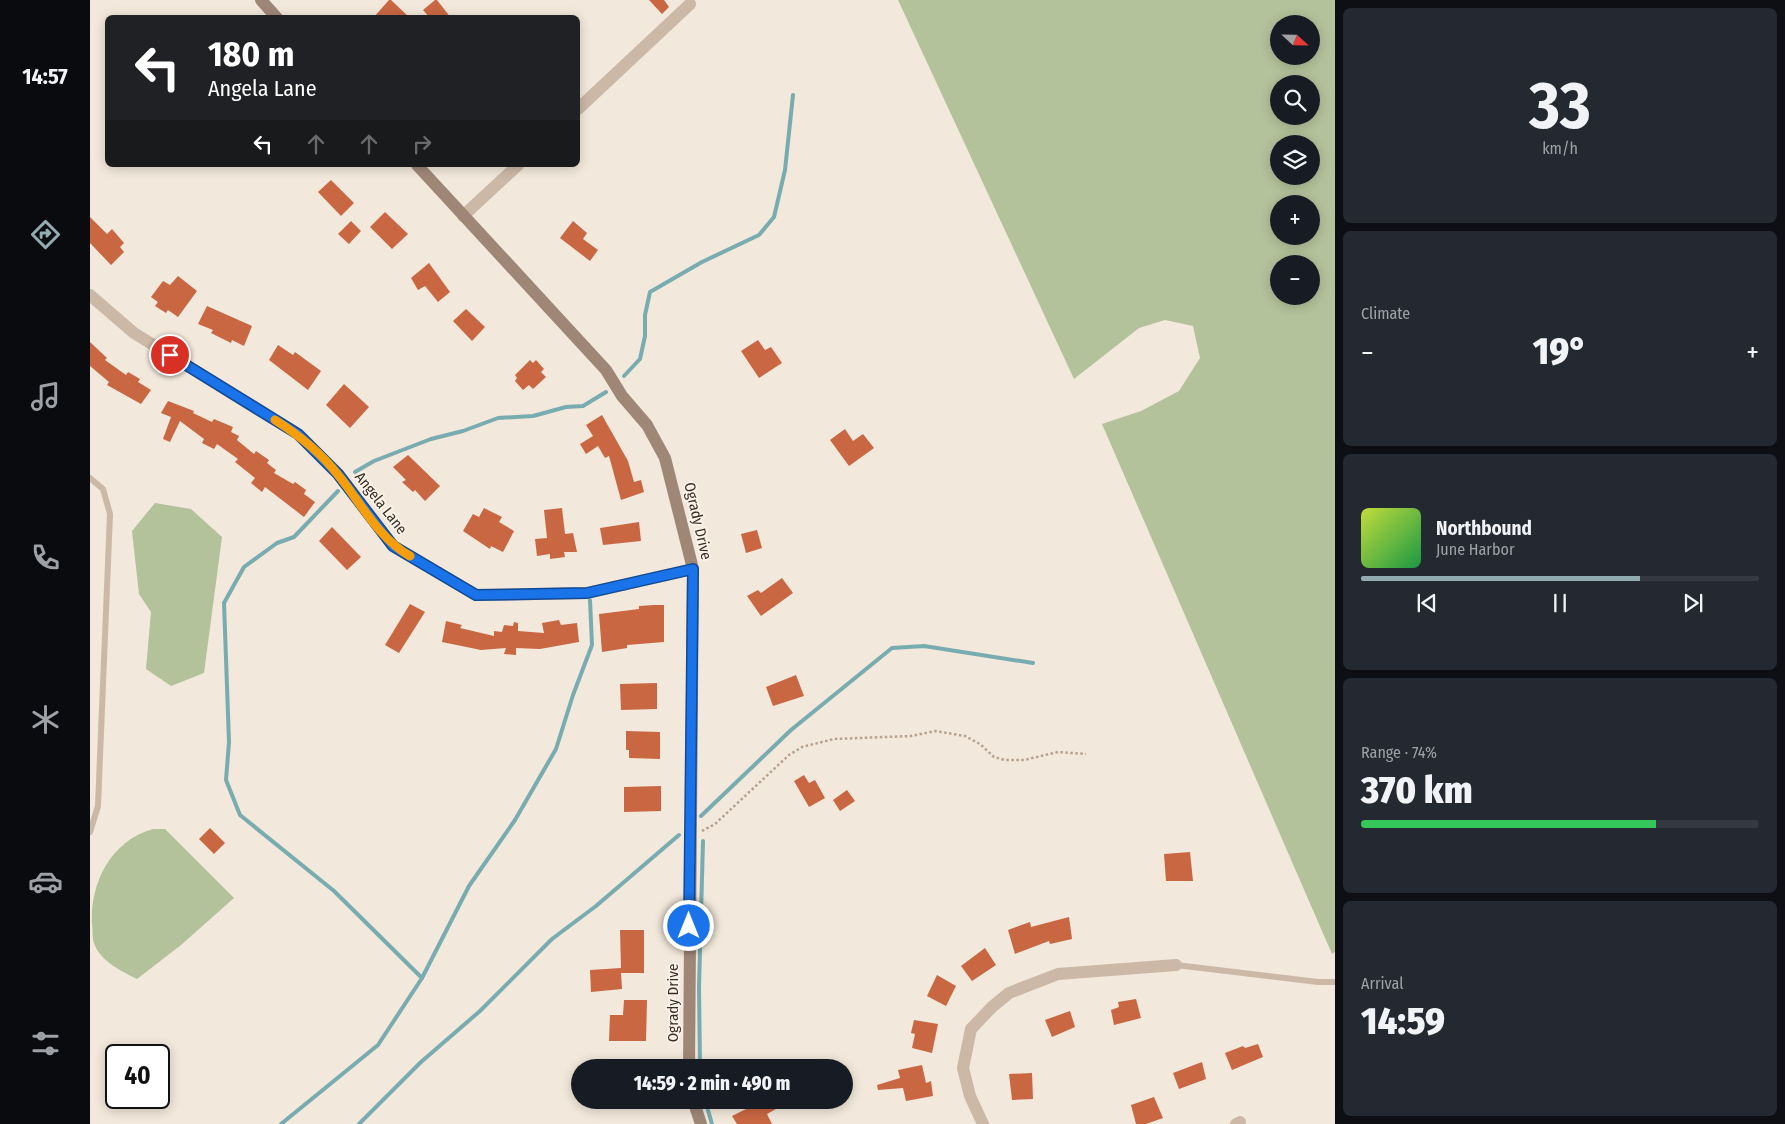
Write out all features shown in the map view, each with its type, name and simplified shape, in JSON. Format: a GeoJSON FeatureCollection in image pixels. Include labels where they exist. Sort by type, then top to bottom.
{"type":"FeatureCollection","features":[{"type":"Feature","properties":{"kind":"street"},"geometry":{"type":"LineString","coordinates":[[261,0],[274,15]]}},
{"type":"Feature","properties":{"kind":"street"},"geometry":{"type":"LineString","coordinates":[[580,107],[690,4]]}},
{"type":"Feature","properties":{"kind":"street","name":"Ogrady Drive"},"geometry":{"type":"LineString","coordinates":[[419,167],[606,370],[622,396],[647,425],[665,458],[693,569],[689,1059]]}},
{"type":"Feature","properties":{"kind":"street"},"geometry":{"type":"LineString","coordinates":[[463,216],[516,167]]}},
{"type":"Feature","properties":{"kind":"street","name":"Angela Lane"},"geometry":{"type":"LineString","coordinates":[[90,295],[134,333],[298,434],[338,474],[393,546],[476,595],[587,593],[693,569]]}},
{"type":"Feature","properties":{"kind":"street"},"geometry":{"type":"LineString","coordinates":[[983,1124],[970,1096],[963,1068],[971,1030],[992,1007],[1009,993],[1058,974],[1176,965]]}},
{"type":"Feature","properties":{"kind":"street"},"geometry":{"type":"LineString","coordinates":[[695,1109],[701,1124]]}},
{"type":"Feature","properties":{"kind":"lane"},"geometry":{"type":"LineString","coordinates":[[90,478],[103,489],[110,514],[98,806],[90,832]]}},
{"type":"Feature","properties":{"kind":"lane"},"geometry":{"type":"LineString","coordinates":[[1176,965],[1318,982],[1335,982]]}},
{"type":"Feature","properties":{"kind":"path"},"geometry":{"type":"LineString","coordinates":[[690,833],[705,831],[715,824],[788,755],[802,747],[834,739],[911,736],[935,731],[964,736],[980,744],[994,757],[1006,760],[1024,760],[1058,752],[1086,754]]}},
{"type":"Feature","properties":{"kind":"green space"},"geometry":{"type":"Polygon","coordinates":[[[898,0],[1335,0],[1335,952],[1332,954],[1102,424],[1141,411],[1179,391],[1200,358],[1193,326],[1165,320],[1139,328],[1074,379],[898,0]]]}},
{"type":"Feature","properties":{"kind":"green space"},"geometry":{"type":"Polygon","coordinates":[[[155,503],[191,509],[222,537],[204,673],[171,686],[146,669],[151,612],[139,594],[132,531],[155,503]]]}},
{"type":"Feature","properties":{"kind":"green space"},"geometry":{"type":"Polygon","coordinates":[[[153,829],[165,829],[234,898],[181,945],[137,979],[112,965],[97,949],[93,938],[92,908],[99,879],[115,853],[125,843],[153,829]]]}},
{"type":"Feature","properties":{"kind":"building"},"geometry":{"type":"Polygon","coordinates":[[[391,0],[407,15],[376,15],[391,0]]]}},
{"type":"Feature","properties":{"kind":"building"},"geometry":{"type":"Polygon","coordinates":[[[437,0],[449,15],[427,15],[423,10],[437,0]]]}},
{"type":"Feature","properties":{"kind":"building"},"geometry":{"type":"Polygon","coordinates":[[[649,0],[664,0],[669,7],[662,14],[649,0]]]}},
{"type":"Feature","properties":{"kind":"building"},"geometry":{"type":"Polygon","coordinates":[[[331,180],[354,203],[341,216],[318,192],[331,180]]]}},
{"type":"Feature","properties":{"kind":"building"},"geometry":{"type":"Polygon","coordinates":[[[385,212],[408,234],[392,249],[370,227],[385,212]]]}},
{"type":"Feature","properties":{"kind":"building"},"geometry":{"type":"Polygon","coordinates":[[[90,217],[107,234],[112,229],[124,243],[120,247],[124,252],[111,265],[90,243],[90,217]]]}},
{"type":"Feature","properties":{"kind":"building"},"geometry":{"type":"Polygon","coordinates":[[[351,221],[361,231],[349,244],[338,234],[351,221]]]}},
{"type":"Feature","properties":{"kind":"building"},"geometry":{"type":"Polygon","coordinates":[[[573,221],[587,233],[583,239],[598,250],[590,261],[560,238],[573,221]]]}},
{"type":"Feature","properties":{"kind":"building"},"geometry":{"type":"Polygon","coordinates":[[[429,263],[450,292],[438,302],[425,286],[418,290],[411,278],[429,263]]]}},
{"type":"Feature","properties":{"kind":"building"},"geometry":{"type":"Polygon","coordinates":[[[178,276],[197,291],[178,317],[168,310],[166,313],[155,306],[158,302],[151,297],[163,281],[170,285],[178,276]]]}},
{"type":"Feature","properties":{"kind":"building"},"geometry":{"type":"Polygon","coordinates":[[[207,306],[252,326],[244,346],[232,340],[231,343],[211,333],[213,330],[198,324],[207,306]]]}},
{"type":"Feature","properties":{"kind":"building"},"geometry":{"type":"Polygon","coordinates":[[[466,309],[485,327],[472,341],[453,321],[466,309]]]}},
{"type":"Feature","properties":{"kind":"building"},"geometry":{"type":"Polygon","coordinates":[[[758,340],[765,350],[771,347],[782,363],[759,378],[741,351],[758,340]]]}},
{"type":"Feature","properties":{"kind":"building"},"geometry":{"type":"Polygon","coordinates":[[[90,342],[107,358],[105,360],[126,375],[128,372],[140,379],[138,382],[151,390],[141,404],[107,385],[109,382],[90,366],[90,342]]]}},
{"type":"Feature","properties":{"kind":"building"},"geometry":{"type":"Polygon","coordinates":[[[278,345],[293,355],[295,352],[321,371],[308,390],[269,360],[278,345]]]}},
{"type":"Feature","properties":{"kind":"building"},"geometry":{"type":"Polygon","coordinates":[[[530,360],[533,363],[536,360],[544,369],[541,372],[546,377],[533,389],[529,385],[523,390],[515,381],[517,378],[515,375],[530,360]]]}},
{"type":"Feature","properties":{"kind":"building"},"geometry":{"type":"Polygon","coordinates":[[[344,384],[369,407],[350,428],[326,405],[344,384]]]}},
{"type":"Feature","properties":{"kind":"building"},"geometry":{"type":"Polygon","coordinates":[[[168,401],[194,411],[193,413],[212,422],[214,419],[233,427],[231,432],[239,436],[237,440],[254,454],[256,451],[269,460],[267,463],[276,470],[274,473],[293,484],[295,482],[306,490],[304,494],[315,502],[304,517],[265,487],[262,492],[251,483],[255,478],[235,462],[238,459],[217,444],[214,449],[202,443],[204,439],[180,421],[170,442],[163,439],[171,417],[161,413],[168,401]]]}},
{"type":"Feature","properties":{"kind":"building"},"geometry":{"type":"Polygon","coordinates":[[[602,415],[628,461],[634,482],[641,480],[644,492],[621,500],[609,456],[605,458],[598,446],[586,454],[580,444],[593,436],[586,425],[602,415]]]}},
{"type":"Feature","properties":{"kind":"building"},"geometry":{"type":"Polygon","coordinates":[[[845,429],[853,441],[863,434],[874,448],[849,466],[830,440],[845,429]]]}},
{"type":"Feature","properties":{"kind":"building"},"geometry":{"type":"Polygon","coordinates":[[[408,455],[440,486],[425,501],[415,490],[413,492],[402,482],[406,480],[393,467],[408,455]]]}},
{"type":"Feature","properties":{"kind":"building"},"geometry":{"type":"Polygon","coordinates":[[[484,508],[502,517],[499,522],[514,531],[503,552],[491,546],[490,549],[463,531],[473,514],[479,517],[484,508]]]}},
{"type":"Feature","properties":{"kind":"building"},"geometry":{"type":"Polygon","coordinates":[[[562,508],[565,534],[573,533],[577,552],[564,552],[565,557],[550,559],[550,554],[537,556],[535,539],[547,538],[544,510],[562,508]]]}},
{"type":"Feature","properties":{"kind":"building"},"geometry":{"type":"Polygon","coordinates":[[[639,522],[641,541],[603,545],[600,528],[639,522]]]}},
{"type":"Feature","properties":{"kind":"building"},"geometry":{"type":"Polygon","coordinates":[[[332,527],[361,557],[347,570],[319,541],[332,527]]]}},
{"type":"Feature","properties":{"kind":"building"},"geometry":{"type":"Polygon","coordinates":[[[757,530],[762,548],[746,553],[741,534],[757,530]]]}},
{"type":"Feature","properties":{"kind":"building"},"geometry":{"type":"Polygon","coordinates":[[[782,578],[793,593],[761,616],[747,596],[758,590],[761,593],[782,578]]]}},
{"type":"Feature","properties":{"kind":"building"},"geometry":{"type":"Polygon","coordinates":[[[410,604],[425,612],[399,653],[385,645],[410,604]]]}},
{"type":"Feature","properties":{"kind":"building"},"geometry":{"type":"Polygon","coordinates":[[[664,605],[664,642],[627,645],[627,648],[602,652],[599,614],[639,609],[639,606],[664,605]]]}},
{"type":"Feature","properties":{"kind":"building"},"geometry":{"type":"Polygon","coordinates":[[[559,620],[561,625],[577,623],[579,642],[540,649],[516,648],[516,655],[504,654],[506,648],[481,650],[442,642],[446,621],[462,625],[460,628],[494,636],[494,631],[502,632],[504,625],[513,626],[514,622],[518,623],[518,631],[544,633],[542,623],[559,620]]]}},
{"type":"Feature","properties":{"kind":"building"},"geometry":{"type":"Polygon","coordinates":[[[796,675],[804,696],[773,706],[766,687],[796,675]]]}},
{"type":"Feature","properties":{"kind":"building"},"geometry":{"type":"Polygon","coordinates":[[[657,683],[657,709],[621,710],[620,684],[657,683]]]}},
{"type":"Feature","properties":{"kind":"building"},"geometry":{"type":"Polygon","coordinates":[[[626,731],[660,732],[660,759],[629,758],[629,750],[626,750],[626,731]]]}},
{"type":"Feature","properties":{"kind":"building"},"geometry":{"type":"Polygon","coordinates":[[[804,775],[809,783],[815,780],[825,798],[809,807],[794,781],[804,775]]]}},
{"type":"Feature","properties":{"kind":"building"},"geometry":{"type":"Polygon","coordinates":[[[661,786],[661,811],[624,812],[624,787],[661,786]]]}},
{"type":"Feature","properties":{"kind":"building"},"geometry":{"type":"Polygon","coordinates":[[[847,790],[855,801],[840,811],[833,800],[847,790]]]}},
{"type":"Feature","properties":{"kind":"building"},"geometry":{"type":"Polygon","coordinates":[[[210,828],[225,843],[214,854],[199,839],[210,828]]]}},
{"type":"Feature","properties":{"kind":"building"},"geometry":{"type":"Polygon","coordinates":[[[1190,852],[1193,881],[1166,881],[1164,854],[1190,852]]]}},
{"type":"Feature","properties":{"kind":"building"},"geometry":{"type":"Polygon","coordinates":[[[1069,917],[1072,939],[1050,944],[1049,941],[1015,954],[1008,930],[1030,922],[1031,927],[1069,917]]]}},
{"type":"Feature","properties":{"kind":"building"},"geometry":{"type":"Polygon","coordinates":[[[620,930],[644,930],[644,973],[621,973],[622,989],[591,992],[590,970],[621,968],[620,930]]]}},
{"type":"Feature","properties":{"kind":"building"},"geometry":{"type":"Polygon","coordinates":[[[985,948],[996,965],[972,981],[961,966],[985,948]]]}},
{"type":"Feature","properties":{"kind":"building"},"geometry":{"type":"Polygon","coordinates":[[[937,975],[956,986],[946,1006],[927,996],[937,975]]]}},
{"type":"Feature","properties":{"kind":"building"},"geometry":{"type":"Polygon","coordinates":[[[1136,999],[1141,1018],[1114,1025],[1111,1010],[1119,1007],[1118,1002],[1136,999]]]}},
{"type":"Feature","properties":{"kind":"building"},"geometry":{"type":"Polygon","coordinates":[[[624,1000],[647,1000],[646,1041],[609,1041],[610,1015],[623,1015],[624,1000]]]}},
{"type":"Feature","properties":{"kind":"building"},"geometry":{"type":"Polygon","coordinates":[[[1070,1011],[1075,1027],[1052,1037],[1045,1020],[1070,1011]]]}},
{"type":"Feature","properties":{"kind":"building"},"geometry":{"type":"Polygon","coordinates":[[[914,1020],[938,1024],[932,1053],[912,1048],[915,1034],[911,1033],[914,1020]]]}},
{"type":"Feature","properties":{"kind":"building"},"geometry":{"type":"Polygon","coordinates":[[[1258,1044],[1263,1057],[1232,1070],[1225,1053],[1243,1046],[1245,1048],[1258,1044]]]}},
{"type":"Feature","properties":{"kind":"building"},"geometry":{"type":"Polygon","coordinates":[[[1202,1062],[1206,1079],[1179,1089],[1173,1073],[1202,1062]]]}},
{"type":"Feature","properties":{"kind":"building"},"geometry":{"type":"Polygon","coordinates":[[[922,1065],[926,1083],[931,1081],[933,1096],[906,1101],[903,1088],[878,1090],[877,1085],[900,1078],[898,1070],[922,1065]]]}},
{"type":"Feature","properties":{"kind":"building"},"geometry":{"type":"Polygon","coordinates":[[[1032,1073],[1033,1099],[1012,1100],[1009,1074],[1032,1073]]]}},
{"type":"Feature","properties":{"kind":"building"},"geometry":{"type":"Polygon","coordinates":[[[1154,1097],[1163,1118],[1146,1124],[1136,1124],[1131,1105],[1154,1097]]]}},
{"type":"Feature","properties":{"kind":"building"},"geometry":{"type":"Polygon","coordinates":[[[746,1109],[776,1109],[767,1114],[772,1124],[737,1124],[732,1116],[746,1109]]]}},
{"type":"Feature","properties":{"kind":"waterway"},"geometry":{"type":"LineString","coordinates":[[624,376],[640,359],[645,336],[645,315],[650,292],[702,262],[759,235],[774,217],[785,170],[793,95]]}},
{"type":"Feature","properties":{"kind":"waterway"},"geometry":{"type":"LineString","coordinates":[[355,472],[374,461],[431,439],[463,431],[498,418],[533,416],[566,407],[583,406],[606,392]]}},
{"type":"Feature","properties":{"kind":"waterway"},"geometry":{"type":"LineString","coordinates":[[281,1124],[378,1045],[422,978],[334,891],[240,815],[226,780],[229,742],[224,603],[244,567],[277,543],[294,537],[338,491]]}},
{"type":"Feature","properties":{"kind":"waterway"},"geometry":{"type":"LineString","coordinates":[[422,978],[469,886],[515,820],[556,749],[573,695],[592,645],[590,600]]}},
{"type":"Feature","properties":{"kind":"waterway"},"geometry":{"type":"LineString","coordinates":[[701,816],[791,730],[892,648],[924,646],[1033,663]]}},
{"type":"Feature","properties":{"kind":"waterway"},"geometry":{"type":"LineString","coordinates":[[359,1124],[421,1062],[480,1011],[552,939],[596,906],[679,835]]}},
{"type":"Feature","properties":{"kind":"waterway"},"geometry":{"type":"LineString","coordinates":[[700,1059],[699,987],[703,841]]}},
{"type":"Feature","properties":{"kind":"waterway"},"geometry":{"type":"LineString","coordinates":[[708,1109],[712,1124]]}},
{"type":"Feature","properties":{"kind":"slow traffic"},"geometry":{"type":"LineString","coordinates":[[275,420],[298,434],[338,474],[393,546],[410,556]]}},
{"type":"Feature","properties":{"kind":"route"},"geometry":{"type":"LineString","coordinates":[[170,355],[298,434],[338,474],[393,546],[476,595],[587,593],[693,569],[689,926]]}}]}
